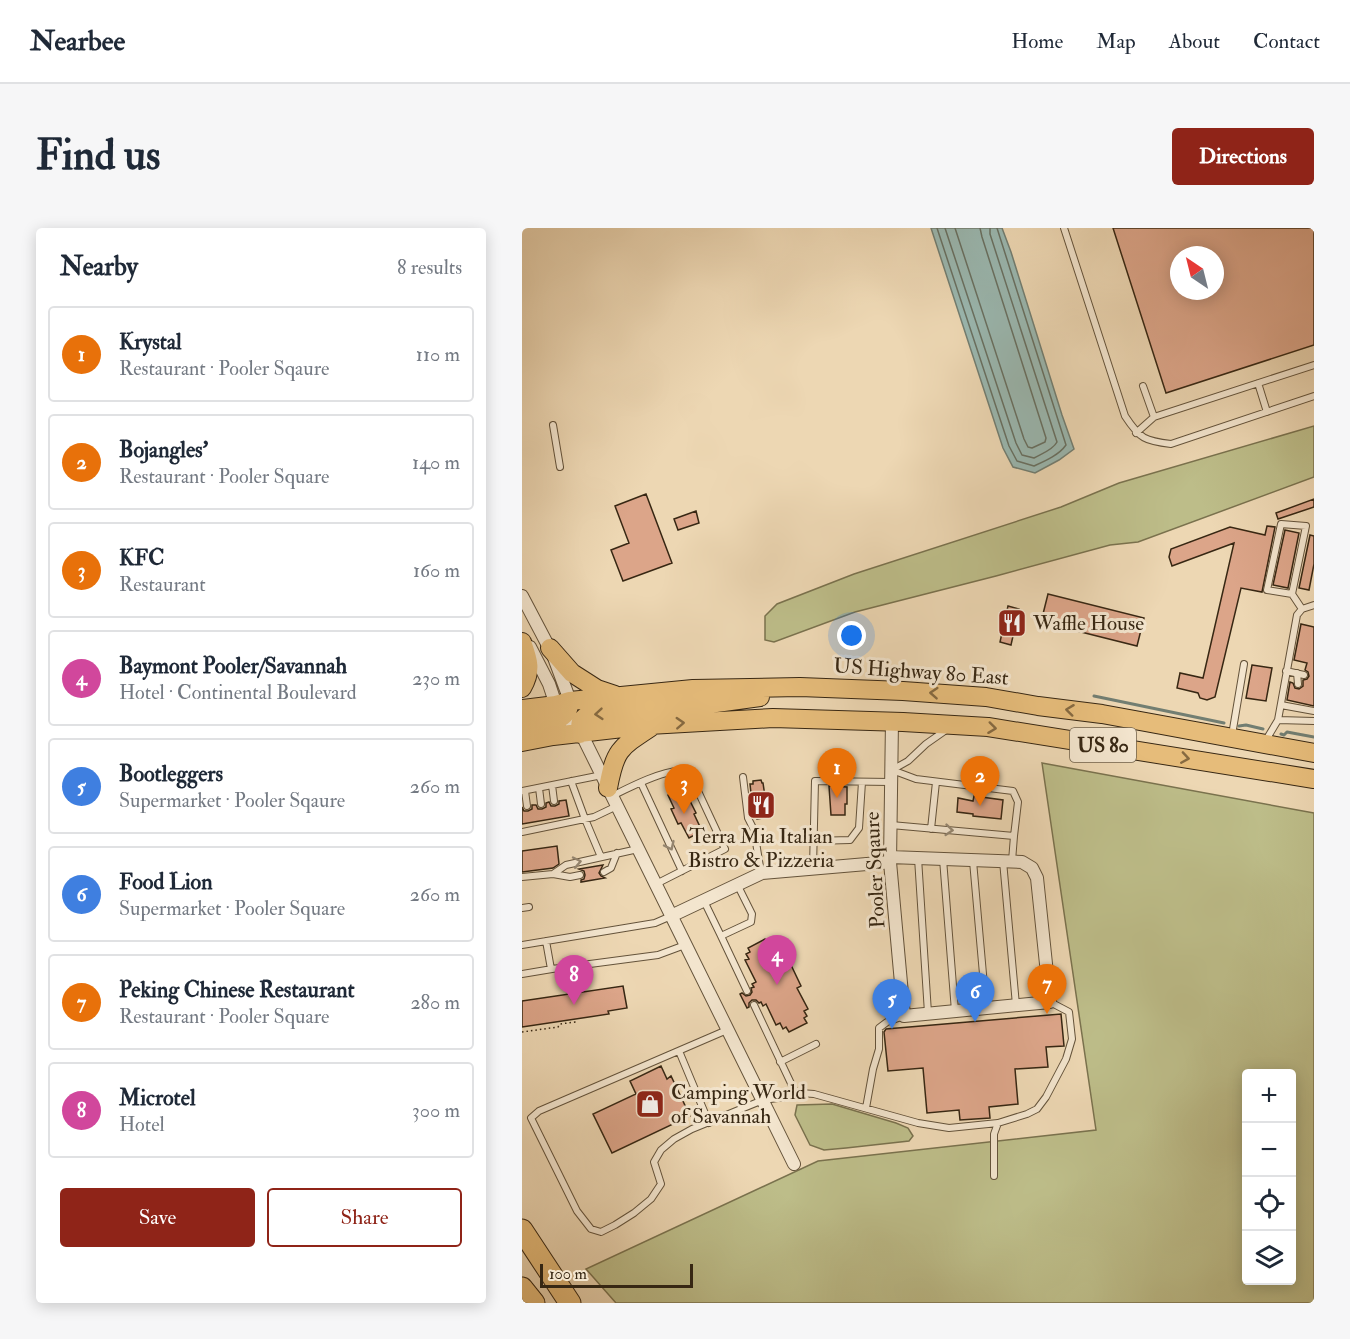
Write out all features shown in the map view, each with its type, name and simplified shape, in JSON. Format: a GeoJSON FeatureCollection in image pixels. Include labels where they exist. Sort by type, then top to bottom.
{"type":"FeatureCollection","features":[{"type":"Feature","properties":{"kind":"highway"},"geometry":{"type":"LineString","coordinates":[[522,1230],[570,1303]]}},
{"type":"Feature","properties":{"kind":"highway"},"geometry":{"type":"LineString","coordinates":[[522,1288],[534,1303]]}},
{"type":"Feature","properties":{"kind":"main road"},"geometry":{"type":"LineString","coordinates":[[522,642],[528,660],[529,674],[522,688]]}},
{"type":"Feature","properties":{"kind":"main road"},"geometry":{"type":"LineString","coordinates":[[550,648],[572,673],[587,684],[619,696]]}},
{"type":"Feature","properties":{"kind":"main road","name":"US Highway 80 East"},"geometry":{"type":"LineString","coordinates":[[522,709],[564,707],[619,696],[693,689],[800,687],[903,691],[986,697],[1102,714],[1314,753]]}},
{"type":"Feature","properties":{"kind":"main road"},"geometry":{"type":"LineString","coordinates":[[580,734],[582,718],[588,715],[716,704],[824,688]]}},
{"type":"Feature","properties":{"kind":"main road"},"geometry":{"type":"LineString","coordinates":[[522,725],[560,718],[564,707]]}},
{"type":"Feature","properties":{"kind":"main road","name":"US 80"},"geometry":{"type":"LineString","coordinates":[[522,742],[553,736],[656,725],[773,718],[892,721],[988,728],[1314,779]]}},
{"type":"Feature","properties":{"kind":"main road"},"geometry":{"type":"LineString","coordinates":[[610,791],[612,767],[618,753],[628,741],[656,725]]}},
{"type":"Feature","properties":{"kind":"street"},"geometry":{"type":"LineString","coordinates":[[522,596],[550,648],[564,707]]}},
{"type":"Feature","properties":{"kind":"street"},"geometry":{"type":"LineString","coordinates":[[522,634],[610,791],[794,1164]]}},
{"type":"Feature","properties":{"kind":"street","name":"Pooler Sqaure"},"geometry":{"type":"LineString","coordinates":[[892,721],[890,859],[904,1016]]}},
{"type":"Feature","properties":{"kind":"street"},"geometry":{"type":"LineString","coordinates":[[671,916],[761,873],[918,858],[1022,862],[1032,868],[1037,878],[1050,1002],[904,1016]]}},
{"type":"Feature","properties":{"kind":"lane"},"geometry":{"type":"LineString","coordinates":[[1064,228],[1125,416],[1136,433],[1152,442],[1172,444],[1314,396]]}},
{"type":"Feature","properties":{"kind":"lane"},"geometry":{"type":"LineString","coordinates":[[1136,433],[1154,417],[1314,365]]}},
{"type":"Feature","properties":{"kind":"lane"},"geometry":{"type":"LineString","coordinates":[[1258,383],[1267,412]]}},
{"type":"Feature","properties":{"kind":"lane"},"geometry":{"type":"LineString","coordinates":[[1143,386],[1154,417]]}},
{"type":"Feature","properties":{"kind":"lane"},"geometry":{"type":"LineString","coordinates":[[553,426],[560,467]]}},
{"type":"Feature","properties":{"kind":"lane"},"geometry":{"type":"LineString","coordinates":[[1292,594],[1267,591],[1281,524],[1306,526],[1292,594],[1302,609]]}},
{"type":"Feature","properties":{"kind":"lane"},"geometry":{"type":"LineString","coordinates":[[1264,744],[1278,720],[1297,615],[1302,609],[1313,605],[1314,596]]}},
{"type":"Feature","properties":{"kind":"lane"},"geometry":{"type":"LineString","coordinates":[[1231,738],[1244,664]]}},
{"type":"Feature","properties":{"kind":"lane"},"geometry":{"type":"LineString","coordinates":[[1286,671],[1301,674],[1298,684]]}},
{"type":"Feature","properties":{"kind":"lane"},"geometry":{"type":"LineString","coordinates":[[1281,705],[1299,705],[1314,711]]}},
{"type":"Feature","properties":{"kind":"lane"},"geometry":{"type":"LineString","coordinates":[[1278,720],[1314,721]]}},
{"type":"Feature","properties":{"kind":"lane"},"geometry":{"type":"LineString","coordinates":[[891,776],[926,744],[953,725]]}},
{"type":"Feature","properties":{"kind":"lane"},"geometry":{"type":"LineString","coordinates":[[527,806],[523,791],[571,781],[610,791],[641,783],[666,773],[680,771],[690,774],[725,849],[656,884]]}},
{"type":"Feature","properties":{"kind":"lane"},"geometry":{"type":"LineString","coordinates":[[813,868],[815,782],[862,782],[891,776],[1013,791],[1018,802],[1008,861],[1016,1005]]}},
{"type":"Feature","properties":{"kind":"lane"},"geometry":{"type":"LineString","coordinates":[[743,777],[748,818],[754,830],[761,873]]}},
{"type":"Feature","properties":{"kind":"lane"},"geometry":{"type":"LineString","coordinates":[[571,781],[601,857]]}},
{"type":"Feature","properties":{"kind":"lane"},"geometry":{"type":"LineString","coordinates":[[813,841],[850,840],[859,828],[862,782]]}},
{"type":"Feature","properties":{"kind":"lane"},"geometry":{"type":"LineString","coordinates":[[931,829],[936,782]]}},
{"type":"Feature","properties":{"kind":"lane"},"geometry":{"type":"LineString","coordinates":[[641,783],[682,871]]}},
{"type":"Feature","properties":{"kind":"lane"},"geometry":{"type":"LineString","coordinates":[[552,785],[554,801]]}},
{"type":"Feature","properties":{"kind":"lane"},"geometry":{"type":"LineString","coordinates":[[539,788],[541,804]]}},
{"type":"Feature","properties":{"kind":"lane"},"geometry":{"type":"LineString","coordinates":[[522,832],[557,821],[594,817],[610,791]]}},
{"type":"Feature","properties":{"kind":"lane"},"geometry":{"type":"LineString","coordinates":[[530,822],[531,830]]}},
{"type":"Feature","properties":{"kind":"lane"},"geometry":{"type":"LineString","coordinates":[[891,825],[1014,836]]}},
{"type":"Feature","properties":{"kind":"lane"},"geometry":{"type":"LineString","coordinates":[[553,874],[566,865],[638,849]]}},
{"type":"Feature","properties":{"kind":"lane"},"geometry":{"type":"LineString","coordinates":[[604,872],[611,868],[617,853]]}},
{"type":"Feature","properties":{"kind":"lane"},"geometry":{"type":"LineString","coordinates":[[918,858],[928,1013]]}},
{"type":"Feature","properties":{"kind":"lane"},"geometry":{"type":"LineString","coordinates":[[944,859],[954,1011]]}},
{"type":"Feature","properties":{"kind":"lane"},"geometry":{"type":"LineString","coordinates":[[973,860],[986,1008]]}},
{"type":"Feature","properties":{"kind":"lane"},"geometry":{"type":"LineString","coordinates":[[522,877],[553,874],[570,877],[580,875]]}},
{"type":"Feature","properties":{"kind":"lane"},"geometry":{"type":"LineString","coordinates":[[721,936],[752,922],[752,914],[737,884]]}},
{"type":"Feature","properties":{"kind":"lane"},"geometry":{"type":"LineString","coordinates":[[704,900],[747,991]]}},
{"type":"Feature","properties":{"kind":"lane"},"geometry":{"type":"LineString","coordinates":[[522,945],[655,923],[671,916]]}},
{"type":"Feature","properties":{"kind":"lane"},"geometry":{"type":"LineString","coordinates":[[546,941],[551,969]]}},
{"type":"Feature","properties":{"kind":"lane"},"geometry":{"type":"LineString","coordinates":[[522,974],[658,955],[686,945]]}},
{"type":"Feature","properties":{"kind":"lane"},"geometry":{"type":"LineString","coordinates":[[728,1030],[539,1111],[531,1118],[577,1211],[591,1229],[601,1232],[615,1225],[651,1199],[661,1184],[654,1162],[661,1150],[674,1139],[763,1101],[796,1094],[814,1094],[918,1124],[950,1128],[998,1123],[1027,1114],[1037,1109],[1046,1097],[1066,1059],[1072,1039],[1069,1012],[1050,1002]]}},
{"type":"Feature","properties":{"kind":"lane"},"geometry":{"type":"LineString","coordinates":[[754,1005],[796,1094]]}},
{"type":"Feature","properties":{"kind":"lane"},"geometry":{"type":"LineString","coordinates":[[866,1108],[879,1050],[879,1028],[887,1022],[904,1016]]}},
{"type":"Feature","properties":{"kind":"lane"},"geometry":{"type":"LineString","coordinates":[[780,1062],[816,1044]]}},
{"type":"Feature","properties":{"kind":"lane"},"geometry":{"type":"LineString","coordinates":[[679,1051],[709,1123]]}},
{"type":"Feature","properties":{"kind":"lane"},"geometry":{"type":"LineString","coordinates":[[994,1176],[994,1134],[998,1123]]}},
{"type":"Feature","properties":{"kind":"path"},"geometry":{"type":"LineString","coordinates":[[522,1032],[555,1028],[560,1024],[575,1022],[575,1019]]}},
{"type":"Feature","properties":{"kind":"path"},"geometry":{"type":"LineString","coordinates":[[553,1022],[555,1028]]}},
{"type":"Feature","properties":{"kind":"green space"},"geometry":{"type":"Polygon","coordinates":[[[1314,426],[1314,477],[1138,542],[1110,545],[855,612],[774,642],[765,640],[765,616],[777,604],[854,574],[1061,507],[1119,483],[1314,426]]]}},
{"type":"Feature","properties":{"kind":"green space"},"geometry":{"type":"Polygon","coordinates":[[[1042,763],[1314,813],[1314,1303],[616,1303],[586,1269],[818,1161],[1096,1130],[1042,763]]]}},
{"type":"Feature","properties":{"kind":"green space"},"geometry":{"type":"Polygon","coordinates":[[[832,1104],[896,1123],[908,1128],[913,1136],[909,1141],[824,1150],[810,1145],[795,1115],[797,1105],[832,1104]]]}},
{"type":"Feature","properties":{"kind":"water"},"geometry":{"type":"Polygon","coordinates":[[[931,228],[1002,228],[1074,449],[1035,473],[1013,467],[1003,448],[931,228]]]}},
{"type":"Feature","properties":{"kind":"building"},"geometry":{"type":"Polygon","coordinates":[[[1113,228],[1314,228],[1314,345],[1166,393],[1113,228]]]}},
{"type":"Feature","properties":{"kind":"building"},"geometry":{"type":"Polygon","coordinates":[[[646,494],[672,563],[623,581],[611,550],[629,543],[615,506],[646,494]]]}},
{"type":"Feature","properties":{"kind":"building"},"geometry":{"type":"Polygon","coordinates":[[[1314,499],[1314,507],[1278,519],[1276,513],[1314,499]]]}},
{"type":"Feature","properties":{"kind":"building"},"geometry":{"type":"Polygon","coordinates":[[[696,511],[699,523],[678,530],[674,519],[696,511]]]}},
{"type":"Feature","properties":{"kind":"building"},"geometry":{"type":"Polygon","coordinates":[[[1267,526],[1275,527],[1262,592],[1241,588],[1215,697],[1207,700],[1200,698],[1198,693],[1177,688],[1180,673],[1203,678],[1234,543],[1172,566],[1169,557],[1171,549],[1230,527],[1265,535],[1267,526]]]}},
{"type":"Feature","properties":{"kind":"building"},"geometry":{"type":"Polygon","coordinates":[[[1285,530],[1299,533],[1288,588],[1273,585],[1285,530]]]}},
{"type":"Feature","properties":{"kind":"building"},"geometry":{"type":"Polygon","coordinates":[[[1310,535],[1314,536],[1314,564],[1309,590],[1299,588],[1310,535]]]}},
{"type":"Feature","properties":{"kind":"building"},"geometry":{"type":"Polygon","coordinates":[[[1048,594],[1144,618],[1137,646],[1041,622],[1048,594]]]}},
{"type":"Feature","properties":{"kind":"building"},"geometry":{"type":"Polygon","coordinates":[[[1008,606],[1019,609],[1011,645],[1000,642],[1008,606]]]}},
{"type":"Feature","properties":{"kind":"building"},"geometry":{"type":"Polygon","coordinates":[[[1301,624],[1314,627],[1314,706],[1287,700],[1290,682],[1299,689],[1303,686],[1303,680],[1309,676],[1305,670],[1307,663],[1294,660],[1301,624]]]}},
{"type":"Feature","properties":{"kind":"building"},"geometry":{"type":"Polygon","coordinates":[[[1252,665],[1272,668],[1266,701],[1246,698],[1252,665]]]}},
{"type":"Feature","properties":{"kind":"building","name":"Terra Mia Italian Bistro & Pizzeria"},"geometry":{"type":"Polygon","coordinates":[[[761,780],[768,817],[757,819],[750,784],[761,780]]]}},
{"type":"Feature","properties":{"kind":"building"},"geometry":{"type":"Polygon","coordinates":[[[829,786],[847,787],[845,815],[831,815],[829,786]]]}},
{"type":"Feature","properties":{"kind":"building"},"geometry":{"type":"Polygon","coordinates":[[[678,788],[679,791],[681,789],[688,802],[690,801],[702,831],[689,838],[681,823],[678,824],[671,809],[674,808],[668,795],[669,792],[678,788]]]}},
{"type":"Feature","properties":{"kind":"building"},"geometry":{"type":"Polygon","coordinates":[[[974,796],[1003,800],[1001,819],[957,812],[958,798],[973,801],[974,796]]]}},
{"type":"Feature","properties":{"kind":"building"},"geometry":{"type":"Polygon","coordinates":[[[566,800],[569,816],[522,824],[522,807],[524,811],[532,809],[532,805],[542,809],[546,807],[546,803],[549,802],[551,806],[555,806],[559,804],[559,801],[566,800]]]}},
{"type":"Feature","properties":{"kind":"building"},"geometry":{"type":"Polygon","coordinates":[[[557,846],[559,864],[553,868],[522,872],[522,851],[557,846]]]}},
{"type":"Feature","properties":{"kind":"building"},"geometry":{"type":"Polygon","coordinates":[[[603,865],[599,873],[605,878],[581,882],[585,875],[584,871],[579,869],[603,865]]]}},
{"type":"Feature","properties":{"kind":"building"},"geometry":{"type":"Polygon","coordinates":[[[765,939],[768,944],[772,942],[775,948],[778,946],[788,967],[791,965],[801,986],[797,988],[808,1009],[804,1011],[807,1023],[789,1032],[786,1027],[783,1029],[780,1023],[776,1025],[766,1004],[763,1006],[761,1002],[752,1000],[747,1008],[740,994],[750,995],[751,988],[754,987],[752,984],[756,982],[745,960],[749,959],[746,954],[750,952],[748,948],[765,939]]]}},
{"type":"Feature","properties":{"kind":"building"},"geometry":{"type":"Polygon","coordinates":[[[623,986],[627,1008],[608,1011],[609,1014],[522,1027],[522,1001],[623,986]]]}},
{"type":"Feature","properties":{"kind":"building"},"geometry":{"type":"Polygon","coordinates":[[[1061,1014],[1064,1046],[1046,1047],[1048,1067],[1015,1069],[1018,1104],[989,1107],[990,1118],[960,1120],[959,1110],[927,1113],[923,1068],[888,1071],[884,1032],[886,1029],[1061,1014]]]}},
{"type":"Feature","properties":{"kind":"building","name":"Camping World of Savannah"},"geometry":{"type":"Polygon","coordinates":[[[661,1066],[667,1079],[671,1076],[690,1116],[612,1153],[593,1114],[636,1094],[630,1081],[661,1066]]]}},
{"type":"Feature","properties":{"kind":"waterway"},"geometry":{"type":"LineString","coordinates":[[1094,696],[1224,723]]}},
{"type":"Feature","properties":{"kind":"waterway"},"geometry":{"type":"LineString","coordinates":[[1239,726],[1246,725],[1263,729]]}},
{"type":"Feature","properties":{"kind":"waterway"},"geometry":{"type":"LineString","coordinates":[[1281,734],[1284,735],[1287,732],[1314,737]]}},
{"type":"Feature","properties":{"kind":"place","name":"Waffle House"},"geometry":{"type":"Point","coordinates":[1012,623]}},
{"type":"Feature","properties":{"kind":"place","name":"Krystal"},"geometry":{"type":"Point","coordinates":[837,798]}},
{"type":"Feature","properties":{"kind":"place","name":"Terra Mia Italian Bistro & Pizzeria"},"geometry":{"type":"Point","coordinates":[761,805]}},
{"type":"Feature","properties":{"kind":"place","name":"Bojangles'"},"geometry":{"type":"Point","coordinates":[980,806]}},
{"type":"Feature","properties":{"kind":"place","name":"KFC"},"geometry":{"type":"Point","coordinates":[684,814]}},
{"type":"Feature","properties":{"kind":"place","name":"Baymont Pooler/Savannah"},"geometry":{"type":"Point","coordinates":[777,985]}},
{"type":"Feature","properties":{"kind":"place","name":"Microtel"},"geometry":{"type":"Point","coordinates":[574,1005]}},
{"type":"Feature","properties":{"kind":"place","name":"Peking Chinese Restaurant"},"geometry":{"type":"Point","coordinates":[1047,1014]}},
{"type":"Feature","properties":{"kind":"place","name":"Food Lion"},"geometry":{"type":"Point","coordinates":[975,1022]}},
{"type":"Feature","properties":{"kind":"place","name":"Bootleggers"},"geometry":{"type":"Point","coordinates":[892,1029]}},
{"type":"Feature","properties":{"kind":"place","name":"Camping World of Savannah"},"geometry":{"type":"Point","coordinates":[650,1104]}}]}
